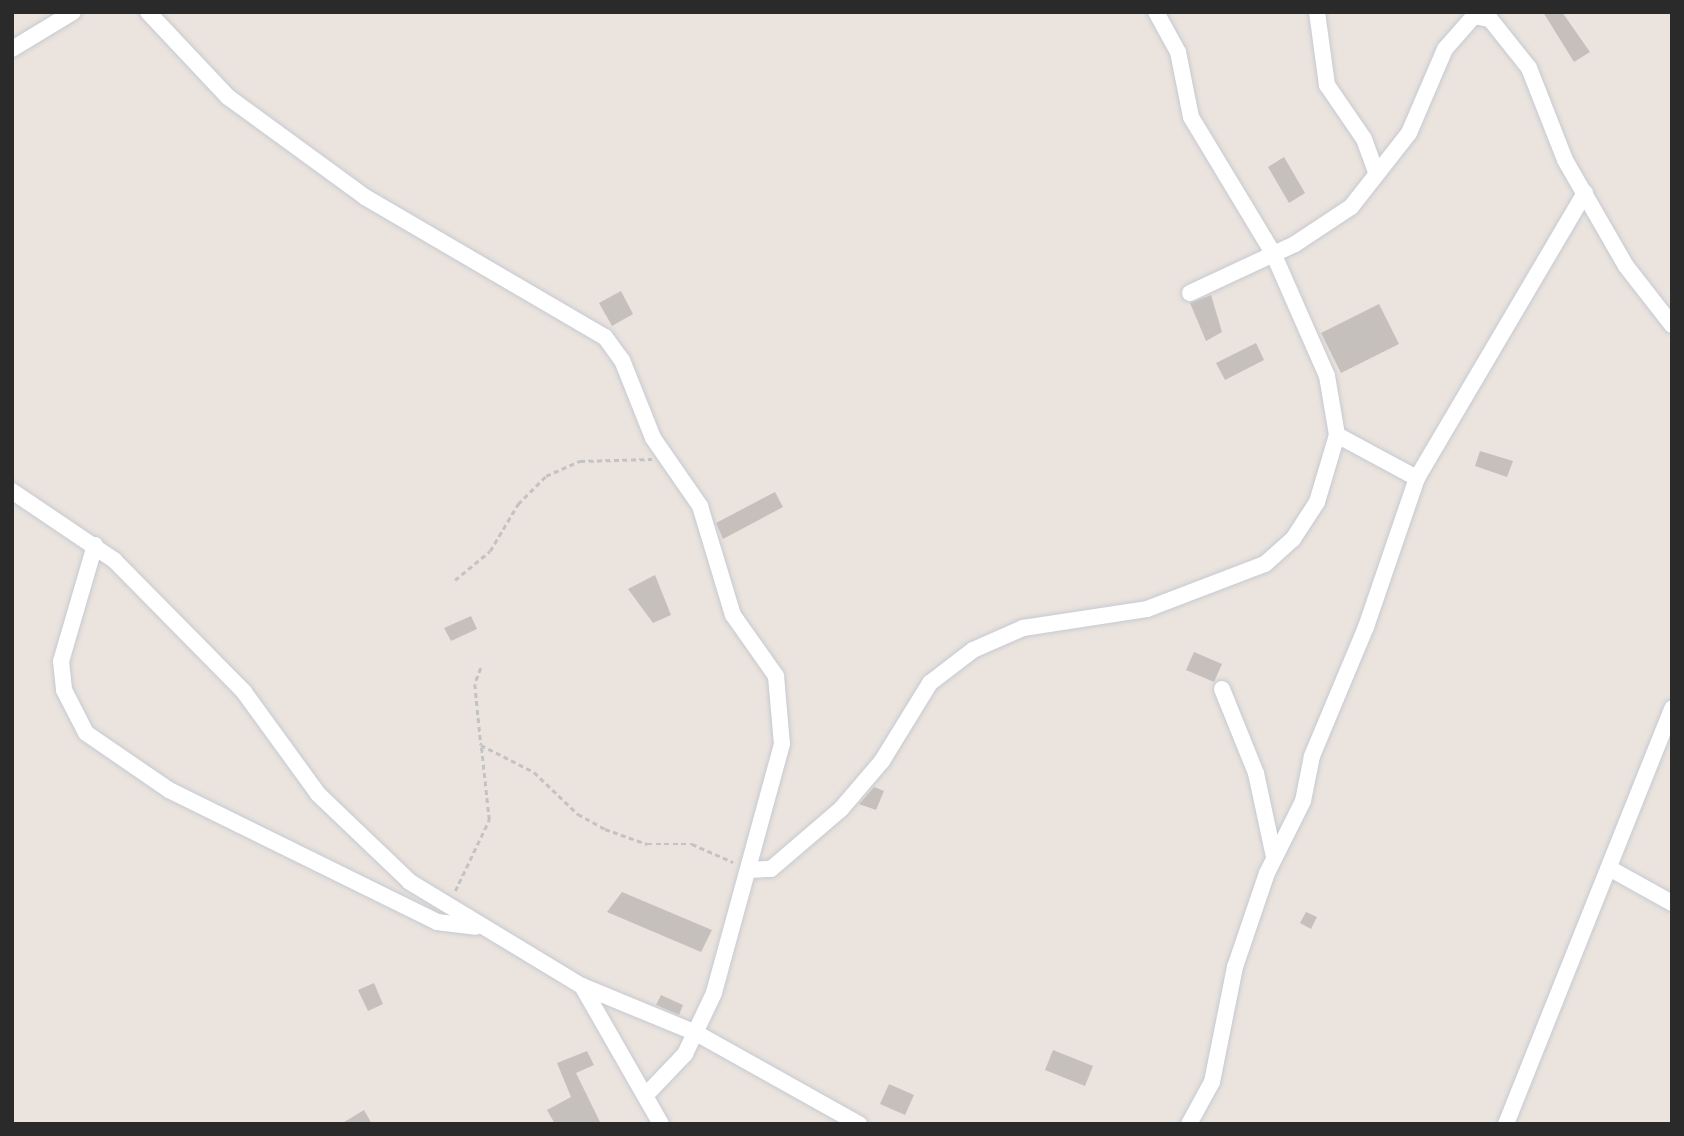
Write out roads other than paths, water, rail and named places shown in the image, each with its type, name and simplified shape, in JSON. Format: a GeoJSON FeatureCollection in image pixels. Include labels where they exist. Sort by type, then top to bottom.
{"type":"FeatureCollection","features":[{"type":"Feature","properties":{"kind":"street"},"geometry":{"type":"LineString","coordinates":[[12,49],[73,12]]}},
{"type":"Feature","properties":{"kind":"street"},"geometry":{"type":"LineString","coordinates":[[148,12],[228,97],[365,197],[605,337],[622,360],[643,420],[700,506],[733,615],[776,676],[782,744],[749,870],[696,1033],[646,1095]]}},
{"type":"Feature","properties":{"kind":"street"},"geometry":{"type":"LineString","coordinates":[[749,870],[771,869],[841,809],[882,761],[930,683],[973,650],[1023,628],[1147,609],[1274,558],[1317,502],[1338,435],[1337,408],[1319,353],[1273,253],[1191,117],[1178,52],[1156,12]]}},
{"type":"Feature","properties":{"kind":"street"},"geometry":{"type":"LineString","coordinates":[[1317,12],[1327,85],[1364,139],[1377,174]]}},
{"type":"Feature","properties":{"kind":"street"},"geometry":{"type":"LineString","coordinates":[[1190,293],[1273,253],[1351,207],[1409,133],[1445,49],[1474,16],[1490,19],[1529,68],[1565,160],[1626,265],[1672,324]]}},
{"type":"Feature","properties":{"kind":"street"},"geometry":{"type":"LineString","coordinates":[[1189,1124],[1212,1082],[1235,967],[1274,857],[1303,801],[1312,756],[1366,627],[1417,478],[1586,192]]}},
{"type":"Feature","properties":{"kind":"street"},"geometry":{"type":"LineString","coordinates":[[1338,435],[1417,478]]}},
{"type":"Feature","properties":{"kind":"street"},"geometry":{"type":"LineString","coordinates":[[12,491],[95,545],[244,692],[318,794],[362,840],[447,909],[582,986],[696,1033],[859,1124]]}},
{"type":"Feature","properties":{"kind":"street"},"geometry":{"type":"LineString","coordinates":[[95,545],[61,661],[64,690],[86,733],[169,790],[437,922],[478,927]]}},
{"type":"Feature","properties":{"kind":"street"},"geometry":{"type":"LineString","coordinates":[[1222,689],[1256,773],[1274,857]]}},
{"type":"Feature","properties":{"kind":"street"},"geometry":{"type":"LineString","coordinates":[[1506,1124],[1672,708]]}},
{"type":"Feature","properties":{"kind":"street"},"geometry":{"type":"LineString","coordinates":[[1609,869],[1672,903]]}},
{"type":"Feature","properties":{"kind":"street"},"geometry":{"type":"LineString","coordinates":[[582,986],[646,1095],[659,1123]]}}]}
